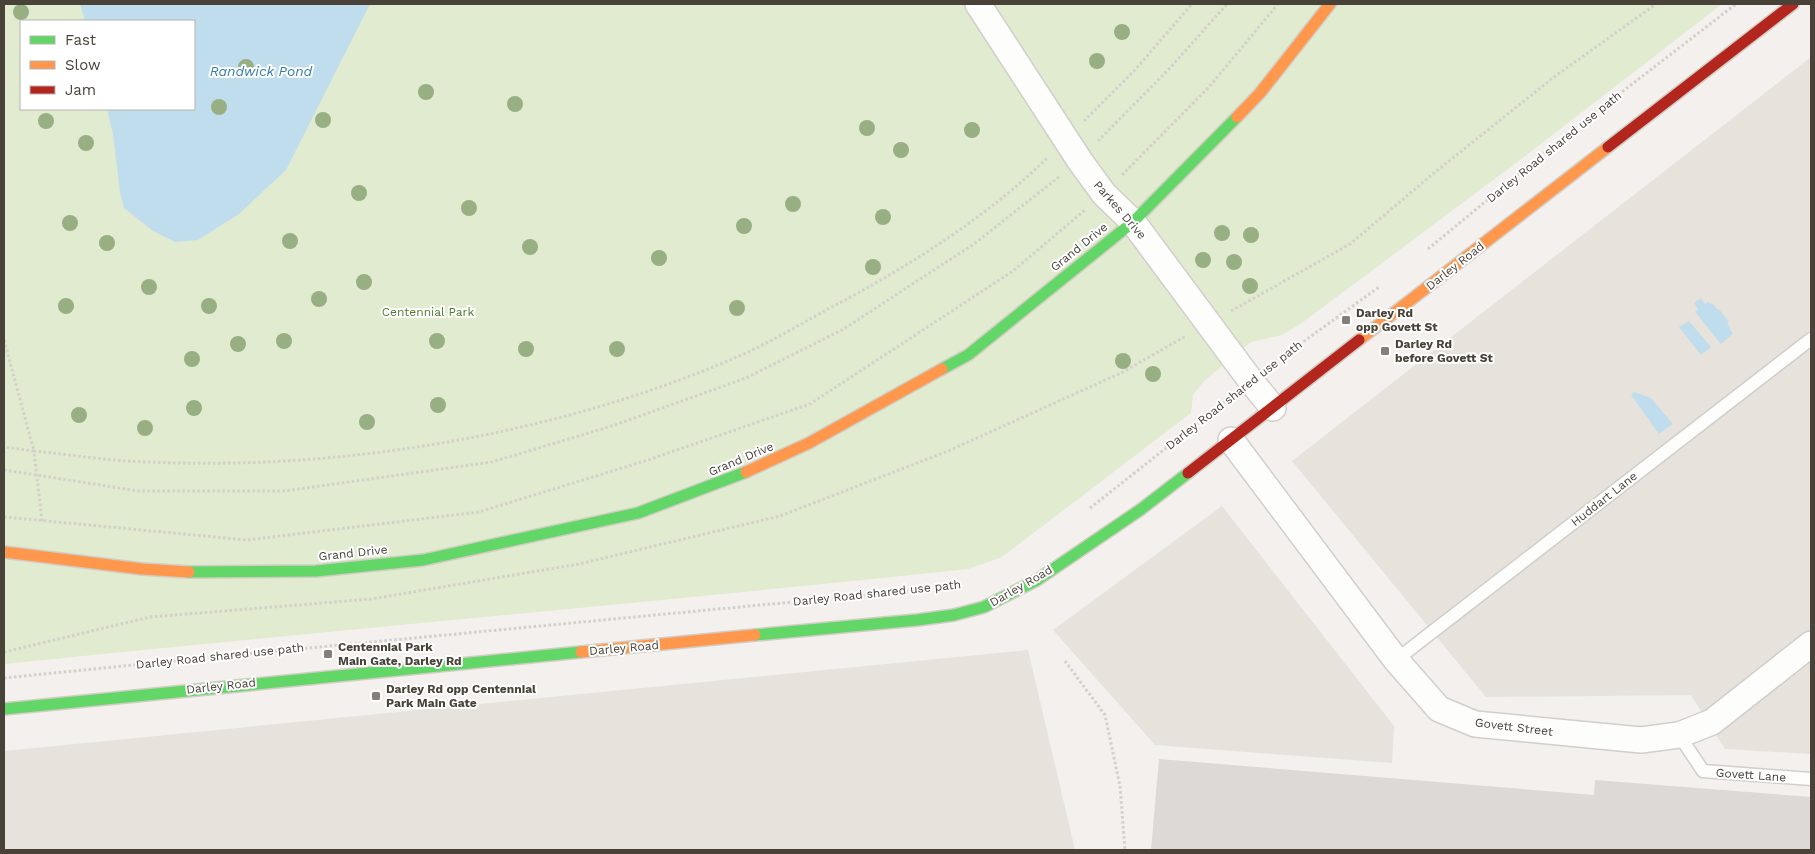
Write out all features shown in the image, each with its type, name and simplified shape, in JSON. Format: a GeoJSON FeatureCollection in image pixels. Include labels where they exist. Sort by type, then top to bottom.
{"type":"FeatureCollection","features":[{"type":"Feature","properties":{"kind":"main road","name":"Grand Drive"},"geometry":{"type":"LineString","coordinates":[[7,556],[177,571],[262,573],[316,571],[423,560],[638,513],[733,478],[809,443],[968,355],[1133,222],[1260,93],[1330,4]]}},
{"type":"Feature","properties":{"kind":"main road","name":"Darley Road"},"geometry":{"type":"LineString","coordinates":[[4,709],[954,615],[984,607],[1037,580],[1140,510],[1793,4]]}},
{"type":"Feature","properties":{"kind":"street","name":"Parkes Drive"},"geometry":{"type":"LineString","coordinates":[[978,4],[1065,140],[1104,194],[1133,222],[1273,408]]}},
{"type":"Feature","properties":{"kind":"street","name":"Govett Street"},"geometry":{"type":"LineString","coordinates":[[1231,440],[1396,660],[1440,709],[1475,724],[1641,740],[1679,735],[1712,722],[1811,644]]}},
{"type":"Feature","properties":{"kind":"lane","name":"Huddart Lane"},"geometry":{"type":"LineString","coordinates":[[1396,660],[1811,339]]}},
{"type":"Feature","properties":{"kind":"lane","name":"Govett Lane"},"geometry":{"type":"LineString","coordinates":[[1679,735],[1703,771],[1811,779]]}},
{"type":"Feature","properties":{"kind":"path"},"geometry":{"type":"LineString","coordinates":[[4,447],[156,462],[232,464],[352,456],[514,430],[650,390],[747,352],[878,284],[991,208],[1033,173],[1134,71],[1192,4]]}},
{"type":"Feature","properties":{"kind":"path"},"geometry":{"type":"LineString","coordinates":[[4,470],[138,491],[284,491],[492,462],[615,424],[746,378],[842,330],[974,244],[1080,160],[1170,68],[1227,4]]}},
{"type":"Feature","properties":{"kind":"path"},"geometry":{"type":"LineString","coordinates":[[4,516],[247,540],[479,512],[648,460],[810,404],[1013,271],[1104,194],[1210,87],[1278,4]]}},
{"type":"Feature","properties":{"kind":"path","name":"Darley Road shared use path"},"geometry":{"type":"LineString","coordinates":[[1421,255],[1566,135],[1736,4]]}},
{"type":"Feature","properties":{"kind":"path","name":"Darley Road shared use path"},"geometry":{"type":"LineString","coordinates":[[1082,514],[1298,344],[1383,284]]}},
{"type":"Feature","properties":{"kind":"path"},"geometry":{"type":"LineString","coordinates":[[4,340],[34,451],[42,521]]}},
{"type":"Feature","properties":{"kind":"path","name":"Darley Road shared use path"},"geometry":{"type":"LineString","coordinates":[[229,656],[915,590]]}},
{"type":"Feature","properties":{"kind":"path","name":"Darley Road shared use path"},"geometry":{"type":"LineString","coordinates":[[4,678],[220,656]]}},
{"type":"Feature","properties":{"kind":"path"},"geometry":{"type":"LineString","coordinates":[[1065,660],[1105,715],[1120,786],[1125,850]]}},
{"type":"Feature","properties":{"kind":"shaded area"},"geometry":{"type":"Polygon","coordinates":[[[1811,57],[1811,754],[1725,749],[1691,695],[1486,697],[1292,461],[1811,57]]]}},
{"type":"Feature","properties":{"kind":"shaded area"},"geometry":{"type":"Polygon","coordinates":[[[1222,506],[1394,726],[1392,763],[1155,745],[1053,630],[1222,506]]]}},
{"type":"Feature","properties":{"kind":"shaded area"},"geometry":{"type":"Polygon","coordinates":[[[1028,650],[1075,850],[4,850],[4,751],[1028,650]]]}},
{"type":"Feature","properties":{"kind":"green space","name":"Centennial Park"},"geometry":{"type":"Polygon","coordinates":[[[4,4],[1722,4],[1520,160],[1303,322],[1282,335],[1251,342],[1204,381],[1193,395],[1191,413],[1002,557],[968,569],[4,664],[4,4]]]}},
{"type":"Feature","properties":{"kind":"water","name":"Randwick Pond"},"geometry":{"type":"Polygon","coordinates":[[[80,4],[370,4],[286,170],[239,214],[198,240],[175,242],[153,231],[124,208],[120,192],[113,134],[107,110],[195,110],[195,20],[85,20],[80,4]]]}},
{"type":"Feature","properties":{"kind":"water"},"geometry":{"type":"Polygon","coordinates":[[[1701,298],[1705,304],[1708,302],[1712,303],[1719,309],[1729,322],[1727,323],[1733,334],[1721,344],[1695,312],[1698,309],[1694,303],[1701,298]]]}},
{"type":"Feature","properties":{"kind":"water"},"geometry":{"type":"Polygon","coordinates":[[[1689,321],[1711,347],[1701,355],[1679,327],[1689,321]]]}},
{"type":"Feature","properties":{"kind":"water"},"geometry":{"type":"Polygon","coordinates":[[[1634,392],[1651,398],[1673,424],[1659,434],[1631,395],[1634,392]]]}},
{"type":"Feature","properties":{"kind":"building"},"geometry":{"type":"Polygon","coordinates":[[[1159,759],[1594,795],[1595,780],[1811,797],[1811,850],[1151,850],[1159,759]]]}},
{"type":"Feature","properties":{"kind":"traffic: fast"},"geometry":{"type":"LineString","coordinates":[[942,369],[968,355],[1133,222],[1237,117]]}},
{"type":"Feature","properties":{"kind":"traffic: fast"},"geometry":{"type":"LineString","coordinates":[[189,572],[316,571],[423,560],[638,513],[746,472]]}},
{"type":"Feature","properties":{"kind":"traffic: fast"},"geometry":{"type":"LineString","coordinates":[[755,635],[917,620],[954,615],[984,607],[1037,580],[1140,510],[1188,473]]}},
{"type":"Feature","properties":{"kind":"traffic: fast"},"geometry":{"type":"LineString","coordinates":[[4,709],[581,652]]}},
{"type":"Feature","properties":{"kind":"traffic: slow"},"geometry":{"type":"LineString","coordinates":[[1237,117],[1260,93],[1330,4]]}},
{"type":"Feature","properties":{"kind":"traffic: slow"},"geometry":{"type":"LineString","coordinates":[[1359,340],[1608,147]]}},
{"type":"Feature","properties":{"kind":"traffic: slow"},"geometry":{"type":"LineString","coordinates":[[746,472],[809,443],[942,369]]}},
{"type":"Feature","properties":{"kind":"traffic: slow"},"geometry":{"type":"LineString","coordinates":[[4,552],[142,569],[189,572]]}},
{"type":"Feature","properties":{"kind":"traffic: slow"},"geometry":{"type":"LineString","coordinates":[[581,652],[755,635]]}},
{"type":"Feature","properties":{"kind":"traffic: jam"},"geometry":{"type":"LineString","coordinates":[[1608,147],[1793,4]]}},
{"type":"Feature","properties":{"kind":"traffic: jam"},"geometry":{"type":"LineString","coordinates":[[1188,473],[1359,340]]}},
{"type":"Feature","properties":{"kind":"place","name":"Darley Rd opp Govett St"},"geometry":{"type":"Point","coordinates":[1346,320]}},
{"type":"Feature","properties":{"kind":"place","name":"Darley Rd before Govett St"},"geometry":{"type":"Point","coordinates":[1385,351]}},
{"type":"Feature","properties":{"kind":"place","name":"Centennial Park Main Gate, Darley Rd"},"geometry":{"type":"Point","coordinates":[328,654]}},
{"type":"Feature","properties":{"kind":"place","name":"Darley Rd opp Centennial Park Main Gate"},"geometry":{"type":"Point","coordinates":[376,696]}}]}
